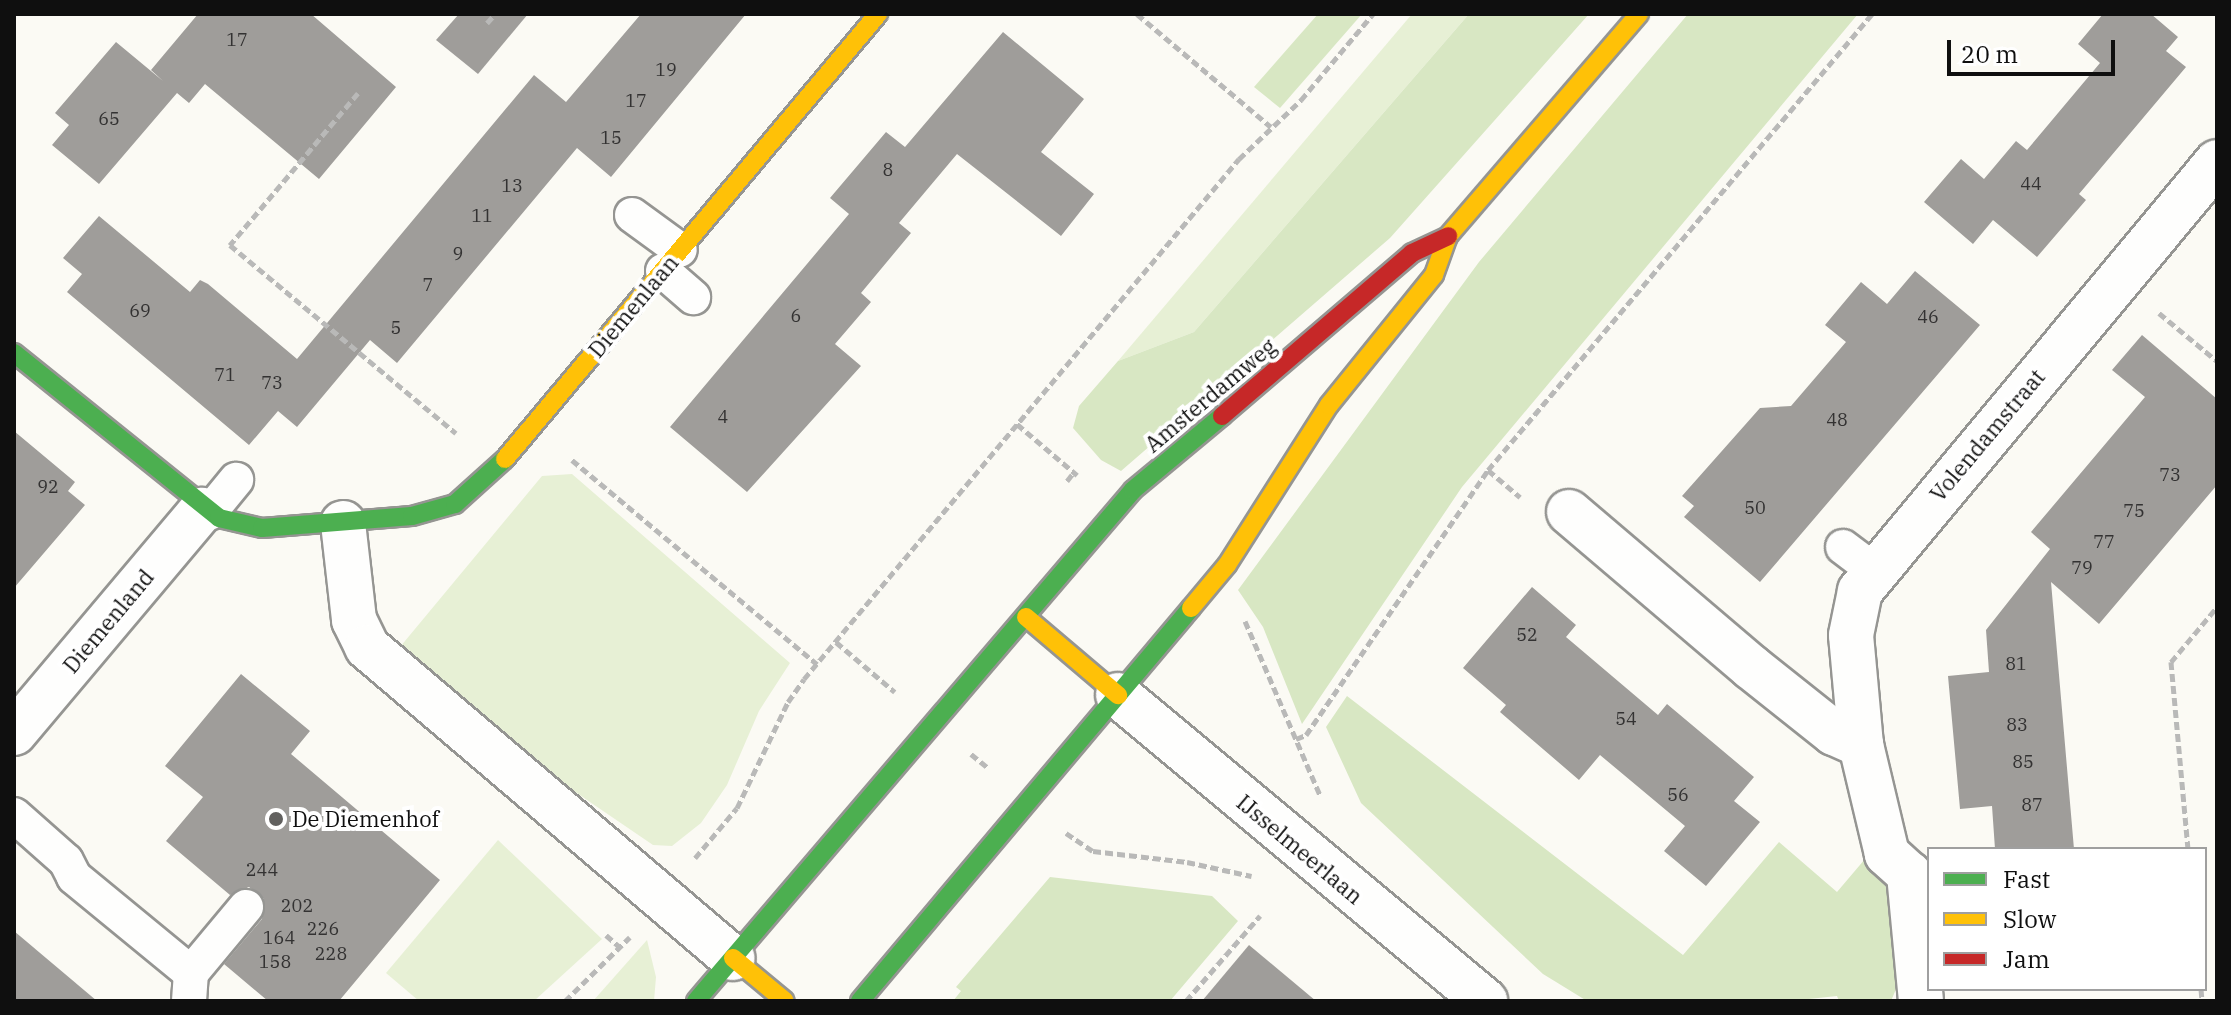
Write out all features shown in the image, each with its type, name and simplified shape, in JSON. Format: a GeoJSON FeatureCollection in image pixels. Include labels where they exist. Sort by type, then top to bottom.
{"type":"FeatureCollection","features":[{"type":"Feature","properties":{"kind":"main road","name":"Diemenlaan"},"geometry":{"type":"LineString","coordinates":[[14,353],[206,512],[262,528],[343,523],[412,516],[471,494],[878,14]]}},
{"type":"Feature","properties":{"kind":"main road","name":"Amsterdamweg"},"geometry":{"type":"LineString","coordinates":[[860,1001],[1227,565],[1329,405],[1434,275],[1448,236],[1639,14]]}},
{"type":"Feature","properties":{"kind":"main road","name":"Amsterdamweg"},"geometry":{"type":"LineString","coordinates":[[696,1001],[1133,490],[1363,300],[1412,253],[1448,236]]}},
{"type":"Feature","properties":{"kind":"main road"},"geometry":{"type":"LineString","coordinates":[[1026,617],[1118,695]]}},
{"type":"Feature","properties":{"kind":"main road"},"geometry":{"type":"LineString","coordinates":[[733,958],[785,1001]]}},
{"type":"Feature","properties":{"kind":"street","name":"Volendamstraat"},"geometry":{"type":"LineString","coordinates":[[1921,1001],[1909,874],[1887,854],[1861,745],[1851,635],[1858,559],[2217,162]]}},
{"type":"Feature","properties":{"kind":"street"},"geometry":{"type":"LineString","coordinates":[[1549,508],[1834,733],[1861,745]]}},
{"type":"Feature","properties":{"kind":"street","name":"Diemenland"},"geometry":{"type":"LineString","coordinates":[[14,733],[206,512]]}},
{"type":"Feature","properties":{"kind":"street"},"geometry":{"type":"LineString","coordinates":[[343,523],[354,620],[367,647],[733,958]]}},
{"type":"Feature","properties":{"kind":"street","name":"IJsselmeerlaan"},"geometry":{"type":"LineString","coordinates":[[1118,695],[1485,1001]]}},
{"type":"Feature","properties":{"kind":"lane"},"geometry":{"type":"LineString","coordinates":[[632,215],[672,260],[693,297]]}},
{"type":"Feature","properties":{"kind":"lane"},"geometry":{"type":"LineString","coordinates":[[206,512],[236,480]]}},
{"type":"Feature","properties":{"kind":"lane"},"geometry":{"type":"LineString","coordinates":[[14,815],[66,861],[74,877],[190,987],[246,907]]}},
{"type":"Feature","properties":{"kind":"path"},"geometry":{"type":"LineString","coordinates":[[487,23],[495,14]]}},
{"type":"Feature","properties":{"kind":"path"},"geometry":{"type":"LineString","coordinates":[[1137,14],[1271,127]]}},
{"type":"Feature","properties":{"kind":"path"},"geometry":{"type":"LineString","coordinates":[[690,865],[737,808],[788,702],[817,664],[1271,127],[1373,14]]}},
{"type":"Feature","properties":{"kind":"path"},"geometry":{"type":"LineString","coordinates":[[1296,739],[1306,735],[1488,470],[1872,14]]}},
{"type":"Feature","properties":{"kind":"path"},"geometry":{"type":"LineString","coordinates":[[358,93],[230,245],[466,442]]}},
{"type":"Feature","properties":{"kind":"path"},"geometry":{"type":"LineString","coordinates":[[2160,313],[2217,361]]}},
{"type":"Feature","properties":{"kind":"path"},"geometry":{"type":"LineString","coordinates":[[1017,424],[1082,480]]}},
{"type":"Feature","properties":{"kind":"path"},"geometry":{"type":"LineString","coordinates":[[568,457],[817,664]]}},
{"type":"Feature","properties":{"kind":"path"},"geometry":{"type":"LineString","coordinates":[[1488,470],[1549,508]]}},
{"type":"Feature","properties":{"kind":"path"},"geometry":{"type":"LineString","coordinates":[[1067,481],[1074,472]]}},
{"type":"Feature","properties":{"kind":"path"},"geometry":{"type":"LineString","coordinates":[[2188,847],[2171,662],[2217,607]]}},
{"type":"Feature","properties":{"kind":"path"},"geometry":{"type":"LineString","coordinates":[[1243,619],[1254,635],[1324,804]]}},
{"type":"Feature","properties":{"kind":"path"},"geometry":{"type":"LineString","coordinates":[[836,642],[901,697]]}},
{"type":"Feature","properties":{"kind":"path"},"geometry":{"type":"LineString","coordinates":[[959,744],[991,771]]}},
{"type":"Feature","properties":{"kind":"path"},"geometry":{"type":"LineString","coordinates":[[1060,828],[1093,851],[1187,862],[1258,878]]}},
{"type":"Feature","properties":{"kind":"path"},"geometry":{"type":"LineString","coordinates":[[1186,1001],[1260,916]]}},
{"type":"Feature","properties":{"kind":"path"},"geometry":{"type":"LineString","coordinates":[[606,935],[621,947]]}},
{"type":"Feature","properties":{"kind":"path"},"geometry":{"type":"LineString","coordinates":[[565,1001],[626,941]]}},
{"type":"Feature","properties":{"kind":"green space"},"geometry":{"type":"Polygon","coordinates":[[[1318,14],[1362,14],[1280,108],[1254,87],[1318,14]]]}},
{"type":"Feature","properties":{"kind":"green space"},"geometry":{"type":"Polygon","coordinates":[[[1412,14],[1469,14],[1194,332],[1118,361],[1412,14]]]}},
{"type":"Feature","properties":{"kind":"green space"},"geometry":{"type":"Polygon","coordinates":[[[1469,14],[1589,14],[1390,238],[1121,471],[1101,460],[1073,428],[1079,406],[1118,361],[1194,332],[1469,14]]]}},
{"type":"Feature","properties":{"kind":"green space"},"geometry":{"type":"Polygon","coordinates":[[[1688,14],[1858,14],[1462,487],[1302,724],[1263,627],[1238,590],[1479,262],[1688,14]]]}},
{"type":"Feature","properties":{"kind":"green space"},"geometry":{"type":"Polygon","coordinates":[[[572,474],[790,663],[759,711],[727,785],[701,823],[672,846],[653,845],[543,770],[400,647],[542,476],[572,474]]]}},
{"type":"Feature","properties":{"kind":"green space"},"geometry":{"type":"Polygon","coordinates":[[[1347,696],[1683,955],[1779,842],[1837,892],[1865,859],[1892,886],[1899,982],[1891,1001],[1839,1001],[1837,996],[1790,1001],[1587,1001],[1543,974],[1361,803],[1326,727],[1347,696]]]}},
{"type":"Feature","properties":{"kind":"green space"},"geometry":{"type":"Polygon","coordinates":[[[498,840],[602,939],[534,1001],[419,1001],[386,973],[498,840]]]}},
{"type":"Feature","properties":{"kind":"green space"},"geometry":{"type":"Polygon","coordinates":[[[1050,877],[1212,896],[1238,921],[1170,1001],[953,1001],[961,991],[956,987],[1050,877]]]}},
{"type":"Feature","properties":{"kind":"green space"},"geometry":{"type":"Polygon","coordinates":[[[647,940],[656,977],[654,1001],[593,1001],[647,940]]]}},
{"type":"Feature","properties":{"kind":"building"},"geometry":{"type":"Polygon","coordinates":[[[198,14],[311,14],[396,87],[319,179],[205,84],[189,103],[177,93],[99,184],[52,145],[69,125],[55,113],[116,42],[163,81],[151,70],[198,14]]]}},
{"type":"Feature","properties":{"kind":"building"},"geometry":{"type":"Polygon","coordinates":[[[459,14],[528,14],[478,74],[436,40],[459,14]]]}},
{"type":"Feature","properties":{"kind":"building"},"geometry":{"type":"Polygon","coordinates":[[[641,14],[746,14],[611,177],[577,148],[397,363],[370,340],[297,427],[278,411],[249,445],[67,292],[82,274],[63,258],[99,216],[190,292],[200,280],[208,284],[297,359],[534,75],[566,102],[641,14]]]}},
{"type":"Feature","properties":{"kind":"building"},"geometry":{"type":"Polygon","coordinates":[[[2103,14],[2151,14],[2178,37],[2166,51],[2186,67],[2079,194],[2086,200],[2037,257],[1993,220],[1973,244],[1924,202],[1961,159],[1984,179],[2016,141],[2027,150],[2100,63],[2078,44],[2103,14]]]}},
{"type":"Feature","properties":{"kind":"building"},"geometry":{"type":"Polygon","coordinates":[[[1003,32],[1084,99],[1041,152],[1094,194],[1061,236],[957,154],[899,223],[911,233],[861,293],[871,302],[835,344],[861,366],[747,492],[670,427],[849,214],[830,198],[886,132],[905,147],[1003,32]]]}},
{"type":"Feature","properties":{"kind":"building"},"geometry":{"type":"Polygon","coordinates":[[[1915,271],[1980,325],[1760,582],[1684,517],[1694,506],[1682,496],[1760,408],[1791,406],[1846,342],[1825,325],[1861,282],[1887,304],[1915,271]]]}},
{"type":"Feature","properties":{"kind":"building"},"geometry":{"type":"Polygon","coordinates":[[[2142,335],[2217,399],[2217,485],[2099,624],[2051,582],[2074,847],[1995,847],[1992,806],[1960,809],[1948,676],[1989,672],[1986,630],[2050,549],[2031,532],[2145,397],[2112,370],[2142,335]]]}},
{"type":"Feature","properties":{"kind":"building"},"geometry":{"type":"Polygon","coordinates":[[[14,431],[75,482],[68,491],[85,505],[14,588],[14,431]]]}},
{"type":"Feature","properties":{"kind":"building"},"geometry":{"type":"Polygon","coordinates":[[[1532,587],[1576,625],[1566,637],[1658,715],[1667,704],[1754,777],[1734,801],[1760,822],[1706,886],[1664,851],[1685,826],[1600,755],[1579,780],[1500,712],[1506,705],[1463,668],[1532,587]]]}},
{"type":"Feature","properties":{"kind":"building","name":"De Diemenhof"},"geometry":{"type":"Polygon","coordinates":[[[241,674],[310,731],[291,754],[440,880],[339,1001],[268,1001],[224,964],[262,919],[264,899],[249,887],[230,895],[166,841],[203,797],[165,766],[241,674]]]}},
{"type":"Feature","properties":{"kind":"building"},"geometry":{"type":"Polygon","coordinates":[[[14,931],[97,1001],[14,1001],[14,931]]]}},
{"type":"Feature","properties":{"kind":"building"},"geometry":{"type":"Polygon","coordinates":[[[1249,945],[1316,1001],[1202,1001],[1249,945]]]}},
{"type":"Feature","properties":{"kind":"traffic: fast"},"geometry":{"type":"LineString","coordinates":[[14,353],[219,518],[262,528],[412,516],[455,504],[505,459]]}},
{"type":"Feature","properties":{"kind":"traffic: fast"},"geometry":{"type":"LineString","coordinates":[[696,1001],[1133,490],[1222,416]]}},
{"type":"Feature","properties":{"kind":"traffic: fast"},"geometry":{"type":"LineString","coordinates":[[860,1001],[1191,608]]}},
{"type":"Feature","properties":{"kind":"traffic: slow"},"geometry":{"type":"LineString","coordinates":[[505,459],[878,14]]}},
{"type":"Feature","properties":{"kind":"traffic: slow"},"geometry":{"type":"LineString","coordinates":[[1191,608],[1227,565],[1329,405],[1434,275],[1448,236],[1639,14]]}},
{"type":"Feature","properties":{"kind":"traffic: slow"},"geometry":{"type":"LineString","coordinates":[[1026,617],[1118,695]]}},
{"type":"Feature","properties":{"kind":"traffic: slow"},"geometry":{"type":"LineString","coordinates":[[733,958],[785,1001]]}},
{"type":"Feature","properties":{"kind":"traffic: jam"},"geometry":{"type":"LineString","coordinates":[[1222,416],[1412,253],[1448,236]]}},
{"type":"Feature","properties":{"kind":"place","name":"De Diemenhof"},"geometry":{"type":"Point","coordinates":[276,819]}}]}
